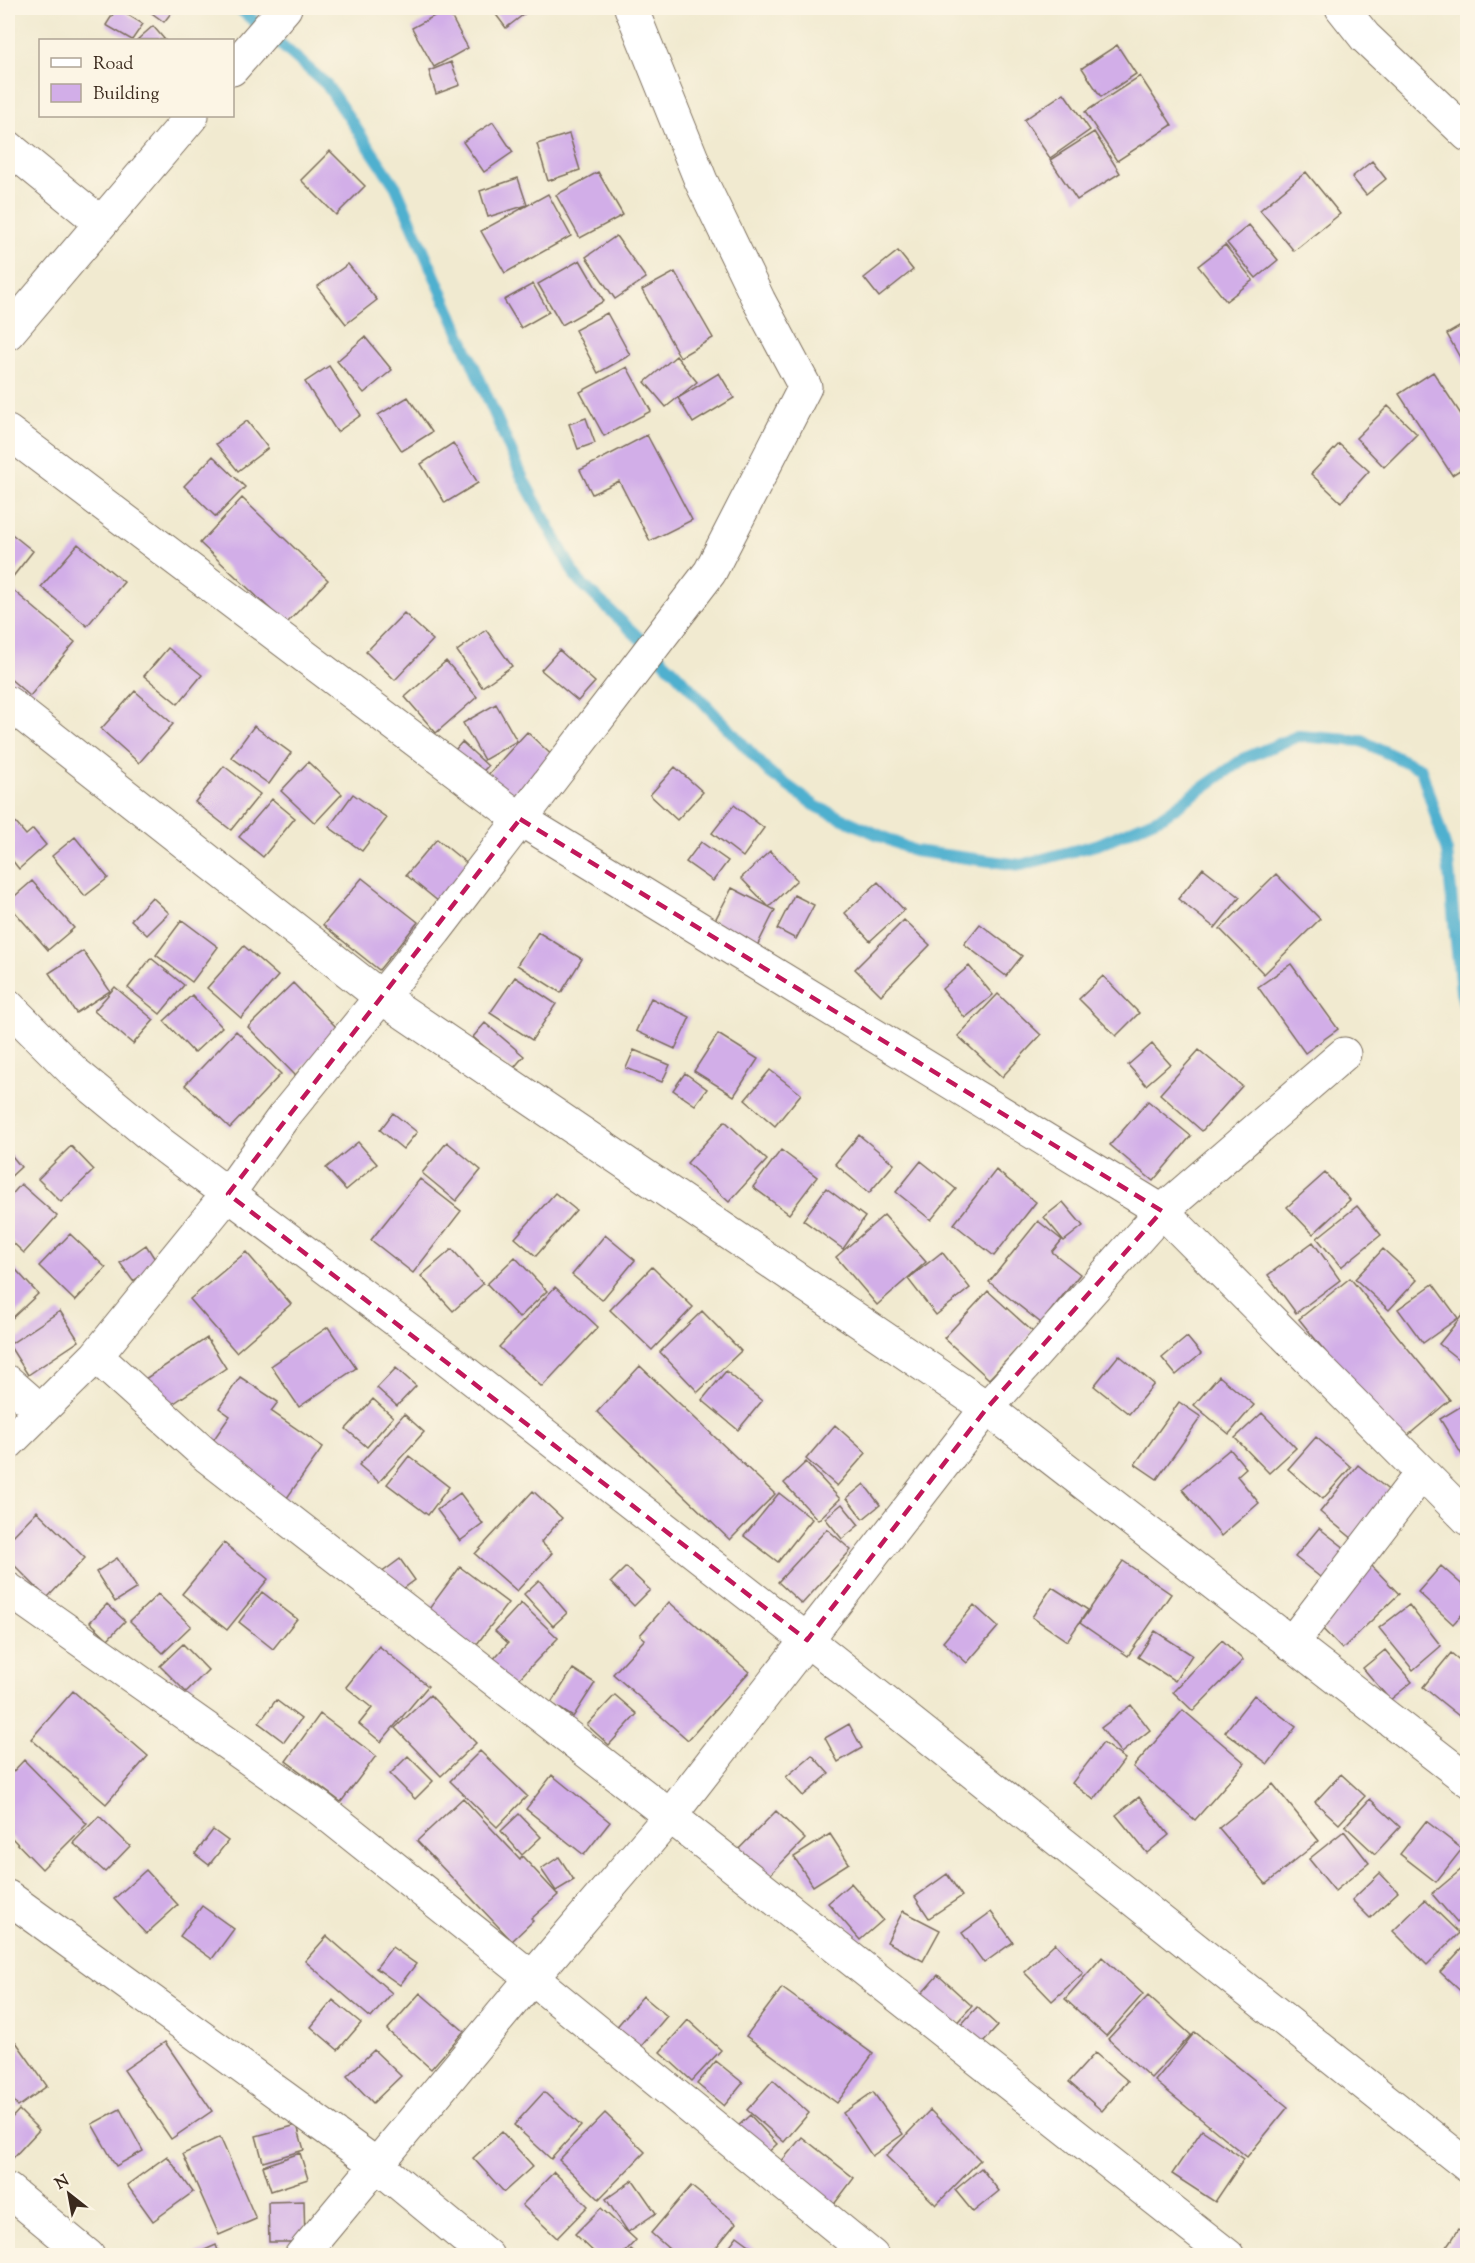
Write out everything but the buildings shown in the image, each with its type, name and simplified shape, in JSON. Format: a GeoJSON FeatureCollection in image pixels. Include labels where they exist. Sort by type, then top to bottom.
{"type":"FeatureCollection","features":[{"type":"Feature","properties":{"kind":"street"},"geometry":{"type":"LineString","coordinates":[[234,67],[285,8]]}},
{"type":"Feature","properties":{"kind":"street"},"geometry":{"type":"LineString","coordinates":[[8,1443],[96,1356],[228,1194],[284,1116],[381,998],[710,572],[805,387],[759,301],[702,181],[631,8]]}},
{"type":"Feature","properties":{"kind":"street"},"geometry":{"type":"LineString","coordinates":[[1342,8],[1365,38],[1467,135]]}},
{"type":"Feature","properties":{"kind":"street"},"geometry":{"type":"LineString","coordinates":[[8,333],[191,117]]}},
{"type":"Feature","properties":{"kind":"street"},"geometry":{"type":"LineString","coordinates":[[8,147],[101,223]]}},
{"type":"Feature","properties":{"kind":"street"},"geometry":{"type":"LineString","coordinates":[[8,432],[520,819],[1162,1211],[1467,1519]]}},
{"type":"Feature","properties":{"kind":"street"},"geometry":{"type":"LineString","coordinates":[[8,703],[381,998],[987,1408],[1467,1780]]}},
{"type":"Feature","properties":{"kind":"street"},"geometry":{"type":"LineString","coordinates":[[8,1006],[75,1073],[161,1143],[445,1357],[807,1640],[1467,2166]]}},
{"type":"Feature","properties":{"kind":"street"},"geometry":{"type":"LineString","coordinates":[[301,2256],[670,1816],[987,1408],[1162,1211],[1344,1054]]}},
{"type":"Feature","properties":{"kind":"street"},"geometry":{"type":"LineString","coordinates":[[96,1356],[208,1457],[670,1816],[1228,2256]]}},
{"type":"Feature","properties":{"kind":"street"},"geometry":{"type":"LineString","coordinates":[[8,1382],[40,1410]]}},
{"type":"Feature","properties":{"kind":"street"},"geometry":{"type":"LineString","coordinates":[[1291,1644],[1421,1474]]}},
{"type":"Feature","properties":{"kind":"street"},"geometry":{"type":"LineString","coordinates":[[8,1589],[318,1807],[532,1978],[872,2256]]}},
{"type":"Feature","properties":{"kind":"street"},"geometry":{"type":"LineString","coordinates":[[8,1897],[377,2165],[487,2256]]}},
{"type":"Feature","properties":{"kind":"street"},"geometry":{"type":"LineString","coordinates":[[8,2190],[88,2256]]}},
{"type":"Feature","properties":{"kind":"highlighted area"},"geometry":{"type":"Polygon","coordinates":[[[520,819],[1162,1211],[987,1408],[807,1640],[228,1194],[520,819]]]}},
{"type":"Feature","properties":{"kind":"waterway"},"geometry":{"type":"LineString","coordinates":[[239,8],[326,84],[396,187],[523,479],[577,579],[674,671],[770,773],[817,807],[914,851],[1021,865],[1099,844],[1163,816],[1245,758],[1298,736],[1362,741],[1421,769],[1447,852],[1461,991],[1468,1017]]}}]}
